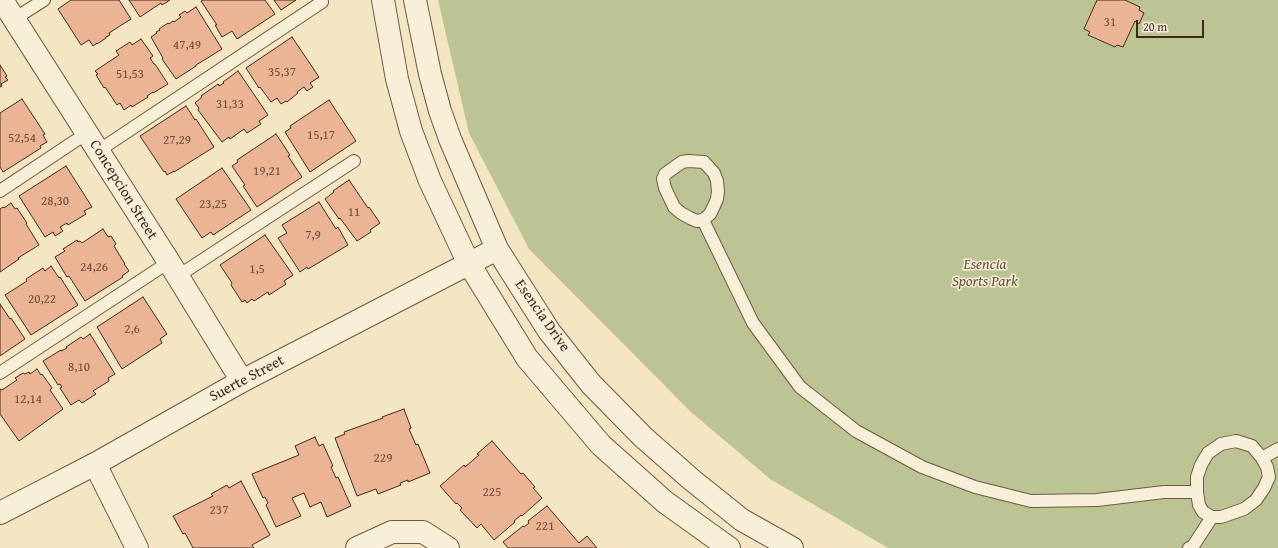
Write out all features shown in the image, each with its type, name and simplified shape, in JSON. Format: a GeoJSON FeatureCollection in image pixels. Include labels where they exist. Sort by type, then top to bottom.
{"type":"FeatureCollection","features":[{"type":"Feature","properties":{"kind":"street"},"geometry":{"type":"LineString","coordinates":[[383,0],[397,79],[411,130],[430,181],[468,262],[527,358],[601,445],[665,502],[729,548]]}},
{"type":"Feature","properties":{"kind":"street","name":"Esencia Drive"},"geometry":{"type":"LineString","coordinates":[[415,0],[430,74],[440,111],[467,182],[497,248],[549,331],[591,384],[643,437],[692,480],[742,520],[792,548]]}},
{"type":"Feature","properties":{"kind":"street","name":"Concepcion Street"},"geometry":{"type":"LineString","coordinates":[[6,9],[93,142],[242,381]]}},
{"type":"Feature","properties":{"kind":"street","name":"Suerte Street"},"geometry":{"type":"LineString","coordinates":[[0,513],[95,464],[242,381],[497,248]]}},
{"type":"Feature","properties":{"kind":"street"},"geometry":{"type":"LineString","coordinates":[[95,464],[137,548]]}},
{"type":"Feature","properties":{"kind":"street"},"geometry":{"type":"LineString","coordinates":[[357,548],[392,532],[423,532],[448,548]]}},
{"type":"Feature","properties":{"kind":"lane"},"geometry":{"type":"LineString","coordinates":[[6,9],[44,0]]}},
{"type":"Feature","properties":{"kind":"lane"},"geometry":{"type":"LineString","coordinates":[[0,191],[93,142],[322,2]]}},
{"type":"Feature","properties":{"kind":"lane"},"geometry":{"type":"LineString","coordinates":[[0,373],[354,161]]}},
{"type":"Feature","properties":{"kind":"lane"},"geometry":{"type":"LineString","coordinates":[[682,162],[704,162],[714,173],[717,181],[718,191],[714,206],[710,214],[703,220],[697,221],[690,218],[674,207],[664,188],[663,178],[665,174],[682,162]]}},
{"type":"Feature","properties":{"kind":"lane"},"geometry":{"type":"LineString","coordinates":[[703,220],[753,324],[800,387],[856,431],[922,467],[975,487],[1031,501],[1097,500],[1164,492],[1197,492]]}},
{"type":"Feature","properties":{"kind":"lane"},"geometry":{"type":"LineString","coordinates":[[1236,441],[1252,446],[1262,458],[1267,467],[1269,477],[1256,500],[1244,509],[1231,515],[1212,517],[1203,512],[1199,505],[1197,477],[1201,465],[1208,453],[1221,444],[1236,441]]}},
{"type":"Feature","properties":{"kind":"lane"},"geometry":{"type":"LineString","coordinates":[[1262,458],[1278,449]]}},
{"type":"Feature","properties":{"kind":"lane"},"geometry":{"type":"LineString","coordinates":[[1189,548],[1193,546],[1212,517]]}},
{"type":"Feature","properties":{"kind":"green space","name":"Esencia Sports Park"},"geometry":{"type":"Polygon","coordinates":[[[438,0],[1278,0],[1278,548],[888,548],[770,479],[691,412],[529,249],[469,133],[438,0]]]}},
{"type":"Feature","properties":{"kind":"building"},"geometry":{"type":"Polygon","coordinates":[[[71,0],[119,0],[131,19],[109,33],[110,35],[97,44],[93,46],[89,40],[81,45],[58,9],[71,0]]]}},
{"type":"Feature","properties":{"kind":"building"},"geometry":{"type":"Polygon","coordinates":[[[129,0],[170,0],[162,5],[161,3],[140,17],[129,0]]]}},
{"type":"Feature","properties":{"kind":"building"},"geometry":{"type":"Polygon","coordinates":[[[265,0],[275,14],[237,39],[232,31],[222,37],[215,25],[217,25],[201,1],[265,0]]]}},
{"type":"Feature","properties":{"kind":"building"},"geometry":{"type":"Polygon","coordinates":[[[274,0],[296,0],[281,10],[274,0]]]}},
{"type":"Feature","properties":{"kind":"building"},"geometry":{"type":"Polygon","coordinates":[[[1097,0],[1125,0],[1140,7],[1139,10],[1144,13],[1139,24],[1135,21],[1123,47],[1117,45],[1115,47],[1088,35],[1090,32],[1084,29],[1097,0]]]}},
{"type":"Feature","properties":{"kind":"building"},"geometry":{"type":"Polygon","coordinates":[[[196,7],[222,49],[176,79],[162,59],[163,58],[151,37],[168,23],[174,22],[181,17],[179,15],[185,11],[187,13],[196,7]]]}},
{"type":"Feature","properties":{"kind":"building"},"geometry":{"type":"Polygon","coordinates":[[[292,37],[319,77],[310,83],[313,87],[307,91],[304,87],[287,102],[286,101],[281,104],[277,98],[271,102],[260,87],[259,88],[246,68],[292,37]]]}},
{"type":"Feature","properties":{"kind":"building"},"geometry":{"type":"Polygon","coordinates":[[[141,39],[153,56],[150,58],[168,84],[153,92],[132,107],[131,105],[124,110],[120,103],[117,105],[105,87],[104,88],[96,75],[98,74],[95,71],[119,55],[116,51],[130,42],[132,45],[141,39]]]}},
{"type":"Feature","properties":{"kind":"building"},"geometry":{"type":"Polygon","coordinates":[[[0,65],[7,76],[5,77],[8,80],[1,84],[2,86],[0,87],[0,65]]]}},
{"type":"Feature","properties":{"kind":"building"},"geometry":{"type":"Polygon","coordinates":[[[238,71],[268,115],[259,121],[261,124],[247,133],[244,129],[230,139],[229,137],[222,142],[198,110],[199,108],[195,103],[202,97],[201,96],[218,84],[219,86],[224,83],[223,82],[238,71]]]}},
{"type":"Feature","properties":{"kind":"building"},"geometry":{"type":"Polygon","coordinates":[[[22,99],[45,134],[43,135],[47,142],[40,146],[41,148],[3,172],[0,167],[0,113],[22,99]]]}},
{"type":"Feature","properties":{"kind":"building"},"geometry":{"type":"Polygon","coordinates":[[[329,100],[356,141],[310,172],[285,132],[291,128],[290,126],[329,100]]]}},
{"type":"Feature","properties":{"kind":"building"},"geometry":{"type":"Polygon","coordinates":[[[186,106],[214,147],[167,175],[140,136],[186,106]]]}},
{"type":"Feature","properties":{"kind":"building"},"geometry":{"type":"Polygon","coordinates":[[[276,134],[302,177],[257,207],[243,186],[245,185],[232,166],[238,162],[237,160],[276,134]]]}},
{"type":"Feature","properties":{"kind":"building"},"geometry":{"type":"Polygon","coordinates":[[[66,166],[92,207],[84,211],[86,214],[68,225],[67,223],[60,227],[63,231],[55,236],[53,232],[45,237],[19,196],[66,166]]]}},
{"type":"Feature","properties":{"kind":"building"},"geometry":{"type":"Polygon","coordinates":[[[222,168],[251,210],[213,235],[211,232],[202,238],[176,199],[222,168]]]}},
{"type":"Feature","properties":{"kind":"building"},"geometry":{"type":"Polygon","coordinates":[[[349,180],[380,223],[370,230],[371,232],[357,241],[325,199],[334,192],[333,191],[349,180]]]}},
{"type":"Feature","properties":{"kind":"building"},"geometry":{"type":"Polygon","coordinates":[[[319,202],[336,229],[338,227],[348,245],[308,269],[307,267],[300,272],[278,238],[287,233],[282,225],[319,202]]]}},
{"type":"Feature","properties":{"kind":"building"},"geometry":{"type":"Polygon","coordinates":[[[11,203],[15,209],[17,208],[27,223],[26,224],[39,245],[18,258],[19,259],[0,272],[0,209],[11,203]]]}},
{"type":"Feature","properties":{"kind":"building"},"geometry":{"type":"Polygon","coordinates":[[[103,229],[108,237],[111,236],[116,244],[114,246],[129,271],[122,276],[123,277],[85,301],[69,276],[67,277],[55,257],[65,251],[63,249],[77,240],[78,242],[80,241],[82,243],[103,229]]]}},
{"type":"Feature","properties":{"kind":"building"},"geometry":{"type":"Polygon","coordinates":[[[265,235],[293,275],[284,281],[286,284],[269,295],[268,292],[254,301],[252,299],[247,303],[245,300],[242,302],[220,265],[265,235]]]}},
{"type":"Feature","properties":{"kind":"building"},"geometry":{"type":"Polygon","coordinates":[[[51,266],[78,305],[31,335],[5,295],[27,281],[26,279],[43,268],[45,271],[51,266]]]}},
{"type":"Feature","properties":{"kind":"building"},"geometry":{"type":"Polygon","coordinates":[[[143,297],[167,334],[160,339],[162,343],[122,369],[97,327],[143,297]]]}},
{"type":"Feature","properties":{"kind":"building"},"geometry":{"type":"Polygon","coordinates":[[[0,304],[25,339],[0,356],[0,304]]]}},
{"type":"Feature","properties":{"kind":"building"},"geometry":{"type":"Polygon","coordinates":[[[90,334],[115,374],[108,378],[109,381],[93,391],[96,394],[82,403],[79,400],[71,405],[60,388],[62,387],[60,384],[58,385],[43,361],[67,348],[66,347],[81,337],[83,339],[90,334]]]}},
{"type":"Feature","properties":{"kind":"building"},"geometry":{"type":"Polygon","coordinates":[[[37,369],[52,388],[50,390],[63,409],[19,441],[0,414],[0,389],[2,390],[17,380],[15,378],[23,373],[25,374],[29,372],[30,374],[37,369]]]}},
{"type":"Feature","properties":{"kind":"building"},"geometry":{"type":"Polygon","coordinates":[[[404,409],[411,428],[409,429],[416,445],[418,444],[430,473],[408,482],[408,480],[400,483],[401,485],[378,494],[376,489],[357,496],[335,438],[345,434],[344,432],[404,409]]]}},
{"type":"Feature","properties":{"kind":"building"},"geometry":{"type":"Polygon","coordinates":[[[315,437],[319,446],[323,444],[333,466],[331,467],[336,478],[338,477],[351,506],[327,517],[321,502],[310,507],[304,493],[292,498],[301,516],[276,527],[266,505],[268,503],[265,497],[263,498],[252,474],[299,455],[295,446],[315,437]]]}},
{"type":"Feature","properties":{"kind":"building"},"geometry":{"type":"Polygon","coordinates":[[[492,441],[521,474],[523,473],[542,498],[494,540],[481,524],[477,528],[460,510],[462,508],[457,503],[456,504],[440,486],[464,465],[465,467],[479,455],[477,454],[492,441]]]}},
{"type":"Feature","properties":{"kind":"building"},"geometry":{"type":"Polygon","coordinates":[[[241,481],[270,535],[252,545],[254,548],[193,548],[173,516],[213,496],[211,494],[227,485],[229,488],[241,481]]]}},
{"type":"Feature","properties":{"kind":"building"},"geometry":{"type":"Polygon","coordinates":[[[547,506],[579,543],[587,536],[597,548],[508,548],[503,542],[529,523],[528,521],[547,506]]]}}]}
